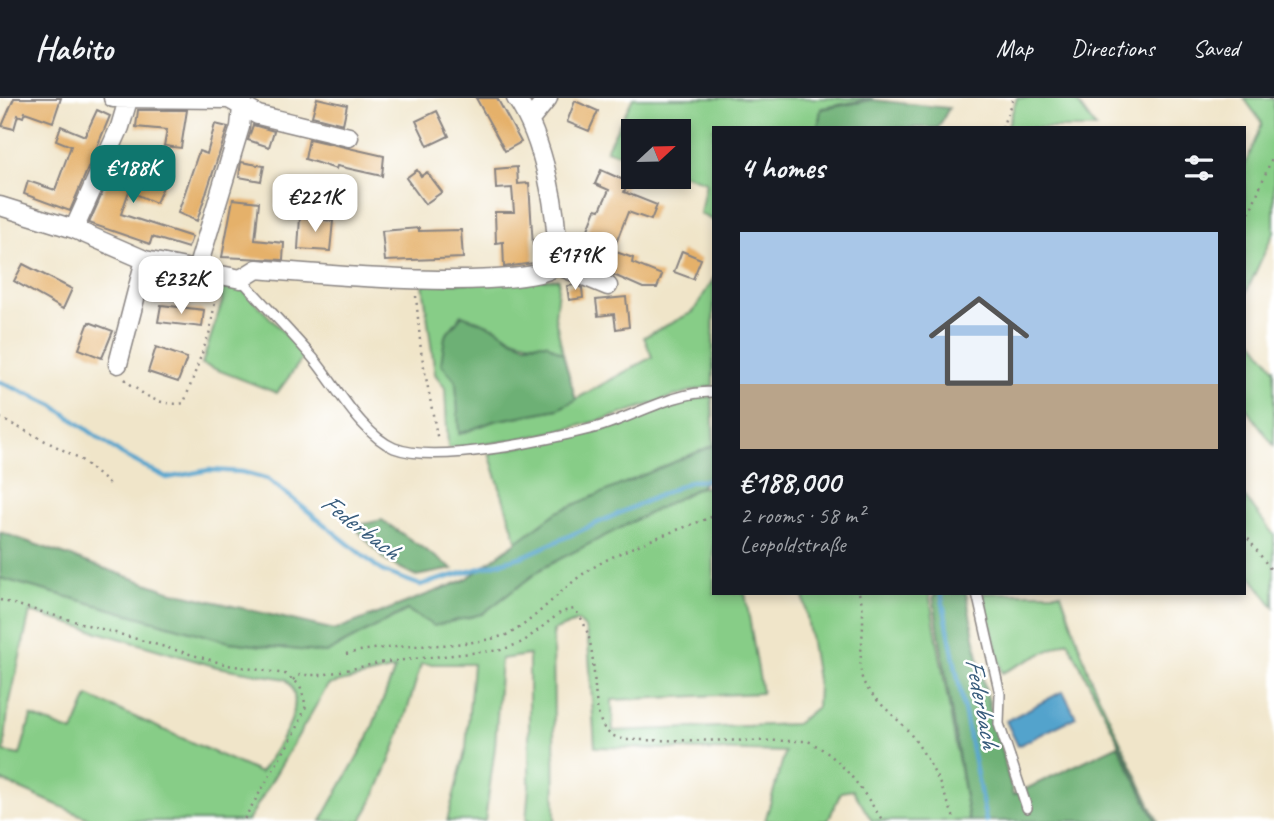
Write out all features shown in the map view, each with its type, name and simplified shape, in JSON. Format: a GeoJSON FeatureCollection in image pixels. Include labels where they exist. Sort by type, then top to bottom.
{"type":"FeatureCollection","features":[{"type":"Feature","properties":{"kind":"street"},"geometry":{"type":"LineString","coordinates":[[516,98],[530,120],[550,193],[556,265]]}},
{"type":"Feature","properties":{"kind":"street"},"geometry":{"type":"LineString","coordinates":[[530,120],[548,98]]}},
{"type":"Feature","properties":{"kind":"street"},"geometry":{"type":"LineString","coordinates":[[74,229],[120,127],[120,99],[243,101],[258,115],[349,137]]}},
{"type":"Feature","properties":{"kind":"street"},"geometry":{"type":"LineString","coordinates":[[196,273],[240,127],[243,101]]}},
{"type":"Feature","properties":{"kind":"street"},"geometry":{"type":"LineString","coordinates":[[0,206],[74,229],[145,260],[196,273],[241,279],[257,269],[422,279],[518,277],[542,273],[556,265]]}},
{"type":"Feature","properties":{"kind":"street"},"geometry":{"type":"LineString","coordinates":[[118,364],[145,260]]}},
{"type":"Feature","properties":{"kind":"street"},"geometry":{"type":"LineString","coordinates":[[556,265],[608,286]]}},
{"type":"Feature","properties":{"kind":"lane"},"geometry":{"type":"LineString","coordinates":[[241,279],[312,357],[373,435],[393,447],[416,453],[490,449],[584,429],[690,395],[712,392]]}},
{"type":"Feature","properties":{"kind":"lane"},"geometry":{"type":"LineString","coordinates":[[977,595],[1000,694],[999,724],[1027,808]]}},
{"type":"Feature","properties":{"kind":"path"},"geometry":{"type":"LineString","coordinates":[[1003,126],[1013,98]]}},
{"type":"Feature","properties":{"kind":"path"},"geometry":{"type":"LineString","coordinates":[[1270,98],[1274,104]]}},
{"type":"Feature","properties":{"kind":"path"},"geometry":{"type":"LineString","coordinates":[[1246,221],[1274,153]]}},
{"type":"Feature","properties":{"kind":"path"},"geometry":{"type":"LineString","coordinates":[[422,279],[415,298],[416,310],[439,452]]}},
{"type":"Feature","properties":{"kind":"path"},"geometry":{"type":"LineString","coordinates":[[118,364],[122,377],[134,388],[168,406],[184,403],[210,331],[216,298]]}},
{"type":"Feature","properties":{"kind":"path"},"geometry":{"type":"LineString","coordinates":[[0,418],[79,458],[109,484]]}},
{"type":"Feature","properties":{"kind":"path"},"geometry":{"type":"LineString","coordinates":[[346,654],[366,649],[447,646],[509,634],[585,572],[620,554],[712,517]]}},
{"type":"Feature","properties":{"kind":"path"},"geometry":{"type":"LineString","coordinates":[[1246,536],[1274,573]]}},
{"type":"Feature","properties":{"kind":"path"},"geometry":{"type":"LineString","coordinates":[[859,595],[864,636],[859,669],[864,683],[908,731],[924,754],[944,793],[954,821]]}},
{"type":"Feature","properties":{"kind":"path"},"geometry":{"type":"LineString","coordinates":[[0,600],[228,664],[285,674],[300,685],[306,706],[296,732],[243,821]]}},
{"type":"Feature","properties":{"kind":"path"},"geometry":{"type":"LineString","coordinates":[[293,680],[300,675],[322,675],[384,662],[501,650],[523,642],[561,612],[574,609],[584,620],[591,636],[598,712],[610,735],[625,740],[808,741],[828,751],[849,771],[883,821]]}},
{"type":"Feature","properties":{"kind":"green space"},"geometry":{"type":"Polygon","coordinates":[[[633,98],[873,98],[821,108],[818,126],[712,126],[712,220],[700,214],[706,182],[691,177],[691,119],[622,119],[633,98]]]}},
{"type":"Feature","properties":{"kind":"green space"},"geometry":{"type":"Polygon","coordinates":[[[1017,98],[1074,98],[1095,126],[1008,126],[1017,98]]]}},
{"type":"Feature","properties":{"kind":"green space"},"geometry":{"type":"Polygon","coordinates":[[[1244,98],[1274,98],[1274,232],[1246,293],[1246,163],[1262,123],[1244,98]]]}},
{"type":"Feature","properties":{"kind":"green space"},"geometry":{"type":"Polygon","coordinates":[[[873,100],[949,108],[939,126],[818,126],[821,109],[873,100]]]}},
{"type":"Feature","properties":{"kind":"green space"},"geometry":{"type":"Polygon","coordinates":[[[621,121],[621,155],[606,150],[621,121]]]}},
{"type":"Feature","properties":{"kind":"green space"},"geometry":{"type":"Polygon","coordinates":[[[559,279],[555,317],[563,354],[546,346],[515,339],[496,328],[456,381],[460,434],[494,421],[558,409],[652,357],[644,337],[693,312],[712,281],[712,386],[563,430],[448,448],[445,388],[435,374],[423,284],[559,279]]]}},
{"type":"Feature","properties":{"kind":"green space"},"geometry":{"type":"Polygon","coordinates":[[[230,284],[242,288],[305,355],[277,393],[202,364],[222,302],[222,290],[230,284]]]}},
{"type":"Feature","properties":{"kind":"green space"},"geometry":{"type":"Polygon","coordinates":[[[462,315],[496,328],[512,339],[525,344],[546,343],[563,354],[576,400],[558,409],[494,421],[459,434],[456,381],[441,364],[445,336],[462,315]]]}},
{"type":"Feature","properties":{"kind":"green space"},"geometry":{"type":"Polygon","coordinates":[[[1246,331],[1274,368],[1274,446],[1246,408],[1246,331]]]}},
{"type":"Feature","properties":{"kind":"green space"},"geometry":{"type":"Polygon","coordinates":[[[712,396],[712,446],[557,512],[517,542],[489,453],[600,430],[691,399],[712,396]]]}},
{"type":"Feature","properties":{"kind":"green space"},"geometry":{"type":"Polygon","coordinates":[[[712,446],[712,474],[700,487],[544,567],[482,614],[434,626],[407,610],[326,653],[229,642],[0,578],[0,532],[169,591],[335,630],[465,580],[557,512],[712,446]]]}},
{"type":"Feature","properties":{"kind":"green space"},"geometry":{"type":"Polygon","coordinates":[[[700,487],[712,488],[712,595],[745,595],[762,693],[612,700],[613,731],[796,724],[817,707],[818,686],[803,595],[929,595],[969,821],[872,821],[853,790],[841,792],[828,821],[765,821],[785,752],[595,747],[588,640],[585,628],[578,621],[553,631],[555,821],[526,821],[529,786],[529,655],[501,659],[495,747],[485,821],[447,821],[466,748],[473,664],[421,664],[389,764],[361,821],[321,821],[368,738],[395,669],[328,685],[248,821],[94,821],[0,780],[0,578],[229,642],[326,653],[407,610],[482,614],[544,567],[700,487]],[[30,612],[8,710],[4,752],[20,755],[31,716],[73,732],[88,696],[260,773],[282,739],[293,714],[293,690],[286,679],[217,667],[30,612]]]}},
{"type":"Feature","properties":{"kind":"green space"},"geometry":{"type":"Polygon","coordinates":[[[1246,499],[1274,535],[1274,607],[1246,571],[1246,499]]]}},
{"type":"Feature","properties":{"kind":"green space"},"geometry":{"type":"Polygon","coordinates":[[[382,520],[453,569],[416,576],[386,561],[354,526],[382,520]]]}},
{"type":"Feature","properties":{"kind":"green space"},"geometry":{"type":"Polygon","coordinates":[[[966,595],[980,668],[1013,795],[1118,745],[1156,821],[969,821],[933,596],[966,595]]]}},
{"type":"Feature","properties":{"kind":"green space"},"geometry":{"type":"Polygon","coordinates":[[[983,595],[1062,595],[1091,679],[1158,821],[1068,641],[1002,673],[983,595]]]}},
{"type":"Feature","properties":{"kind":"water"},"geometry":{"type":"Polygon","coordinates":[[[1063,691],[1076,717],[1018,746],[1006,721],[1063,691]]]}},
{"type":"Feature","properties":{"kind":"building"},"geometry":{"type":"Polygon","coordinates":[[[14,98],[61,98],[53,122],[25,112],[23,117],[18,115],[14,129],[2,126],[14,98]]]}},
{"type":"Feature","properties":{"kind":"building"},"geometry":{"type":"Polygon","coordinates":[[[317,98],[347,105],[343,124],[312,116],[317,98]]]}},
{"type":"Feature","properties":{"kind":"building"},"geometry":{"type":"Polygon","coordinates":[[[476,98],[497,98],[521,142],[505,151],[476,98]]]}},
{"type":"Feature","properties":{"kind":"building"},"geometry":{"type":"Polygon","coordinates":[[[575,101],[598,111],[589,131],[567,122],[575,101]]]}},
{"type":"Feature","properties":{"kind":"building"},"geometry":{"type":"Polygon","coordinates":[[[97,110],[110,116],[70,211],[24,194],[28,181],[55,190],[71,146],[56,140],[61,126],[85,136],[97,110]]]}},
{"type":"Feature","properties":{"kind":"building"},"geometry":{"type":"Polygon","coordinates":[[[138,110],[187,110],[181,148],[164,146],[167,130],[136,127],[138,110]]]}},
{"type":"Feature","properties":{"kind":"building"},"geometry":{"type":"Polygon","coordinates":[[[437,111],[449,136],[428,146],[416,121],[437,111]]]}},
{"type":"Feature","properties":{"kind":"building"},"geometry":{"type":"Polygon","coordinates":[[[215,124],[228,127],[197,221],[178,213],[199,151],[207,154],[215,124]]]}},
{"type":"Feature","properties":{"kind":"building"},"geometry":{"type":"Polygon","coordinates":[[[253,125],[274,131],[269,147],[248,140],[253,125]]]}},
{"type":"Feature","properties":{"kind":"building"},"geometry":{"type":"Polygon","coordinates":[[[309,139],[384,156],[382,176],[337,166],[336,169],[305,159],[309,139]]]}},
{"type":"Feature","properties":{"kind":"building"},"geometry":{"type":"Polygon","coordinates":[[[118,158],[166,180],[156,203],[129,191],[121,214],[192,237],[188,248],[152,237],[150,244],[89,223],[118,158]]]}},
{"type":"Feature","properties":{"kind":"building"},"geometry":{"type":"Polygon","coordinates":[[[241,162],[264,166],[261,181],[239,177],[241,162]]]}},
{"type":"Feature","properties":{"kind":"building"},"geometry":{"type":"Polygon","coordinates":[[[517,167],[518,184],[529,183],[534,263],[504,267],[503,242],[496,243],[495,212],[514,212],[512,188],[496,189],[495,169],[517,167]]]}},
{"type":"Feature","properties":{"kind":"building"},"geometry":{"type":"Polygon","coordinates":[[[417,170],[421,176],[427,172],[442,192],[425,204],[406,178],[417,170]]]}},
{"type":"Feature","properties":{"kind":"building"},"geometry":{"type":"Polygon","coordinates":[[[601,170],[621,179],[621,189],[625,189],[624,192],[657,205],[651,220],[628,212],[613,251],[633,258],[632,263],[662,275],[657,288],[643,288],[582,261],[592,234],[587,232],[596,209],[600,210],[609,190],[595,184],[601,170]]]}},
{"type":"Feature","properties":{"kind":"building"},"geometry":{"type":"Polygon","coordinates":[[[233,199],[259,202],[255,240],[284,243],[283,260],[222,257],[233,199]]]}},
{"type":"Feature","properties":{"kind":"building"},"geometry":{"type":"Polygon","coordinates":[[[300,217],[333,221],[330,251],[298,249],[300,217]]]}},
{"type":"Feature","properties":{"kind":"building"},"geometry":{"type":"Polygon","coordinates":[[[419,228],[419,231],[461,230],[463,258],[385,261],[382,231],[419,228]]]}},
{"type":"Feature","properties":{"kind":"building"},"geometry":{"type":"Polygon","coordinates":[[[682,251],[701,259],[693,279],[674,272],[682,251]]]}},
{"type":"Feature","properties":{"kind":"building"},"geometry":{"type":"Polygon","coordinates":[[[23,264],[72,289],[63,309],[14,281],[23,264]]]}},
{"type":"Feature","properties":{"kind":"building"},"geometry":{"type":"Polygon","coordinates":[[[567,286],[582,288],[583,298],[569,300],[567,286]]]}},
{"type":"Feature","properties":{"kind":"building"},"geometry":{"type":"Polygon","coordinates":[[[626,297],[629,327],[616,329],[614,314],[598,316],[596,300],[626,297]]]}},
{"type":"Feature","properties":{"kind":"building"},"geometry":{"type":"Polygon","coordinates":[[[161,305],[204,310],[202,327],[158,322],[161,305]]]}},
{"type":"Feature","properties":{"kind":"building"},"geometry":{"type":"Polygon","coordinates":[[[89,322],[113,331],[102,358],[79,349],[89,322]]]}},
{"type":"Feature","properties":{"kind":"building"},"geometry":{"type":"Polygon","coordinates":[[[156,347],[187,358],[178,382],[148,372],[156,347]]]}},
{"type":"Feature","properties":{"kind":"waterway","name":"Federbach"},"geometry":{"type":"LineString","coordinates":[[0,382],[53,405],[121,454],[167,478],[209,470],[242,472],[268,479],[382,571],[420,585],[524,556],[691,481],[712,480]]}},
{"type":"Feature","properties":{"kind":"waterway","name":"Federbach"},"geometry":{"type":"LineString","coordinates":[[941,595],[986,821]]}}]}
